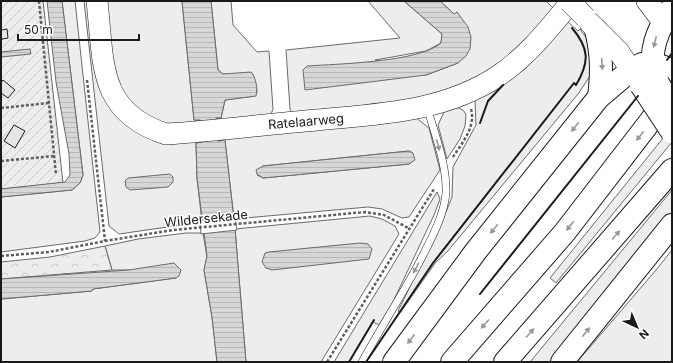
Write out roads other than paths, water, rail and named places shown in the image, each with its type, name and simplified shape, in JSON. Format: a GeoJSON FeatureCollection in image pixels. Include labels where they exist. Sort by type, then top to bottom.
{"type":"FeatureCollection","features":[{"type":"Feature","properties":{"kind":"main road"},"geometry":{"type":"LineString","coordinates":[[668,15],[654,40],[655,75],[672,132]]}},
{"type":"Feature","properties":{"kind":"main road"},"geometry":{"type":"LineString","coordinates":[[591,24],[601,53],[602,70],[599,97]]}},
{"type":"Feature","properties":{"kind":"main road"},"geometry":{"type":"LineString","coordinates":[[394,362],[476,251],[599,97],[655,75]]}},
{"type":"Feature","properties":{"kind":"main road"},"geometry":{"type":"LineString","coordinates":[[655,75],[672,107]]}},
{"type":"Feature","properties":{"kind":"main road"},"geometry":{"type":"LineString","coordinates":[[452,362],[565,232],[655,75]]}},
{"type":"Feature","properties":{"kind":"main road"},"geometry":{"type":"LineString","coordinates":[[505,362],[672,170]]}},
{"type":"Feature","properties":{"kind":"main road"},"geometry":{"type":"LineString","coordinates":[[562,362],[672,226]]}},
{"type":"Feature","properties":{"kind":"street","name":"Ratelaarweg"},"geometry":{"type":"LineString","coordinates":[[97,1],[106,79],[111,93],[118,105],[134,119],[152,130],[166,134],[358,117],[427,107],[464,94],[497,77],[528,53],[571,1]]}},
{"type":"Feature","properties":{"kind":"street"},"geometry":{"type":"LineString","coordinates":[[571,1],[619,52],[655,75]]}},
{"type":"Feature","properties":{"kind":"street"},"geometry":{"type":"LineString","coordinates":[[647,1],[668,15]]}},
{"type":"Feature","properties":{"kind":"lane"},"geometry":{"type":"LineString","coordinates":[[362,362],[404,291],[432,238],[446,194],[445,171],[427,107]]}}]}
